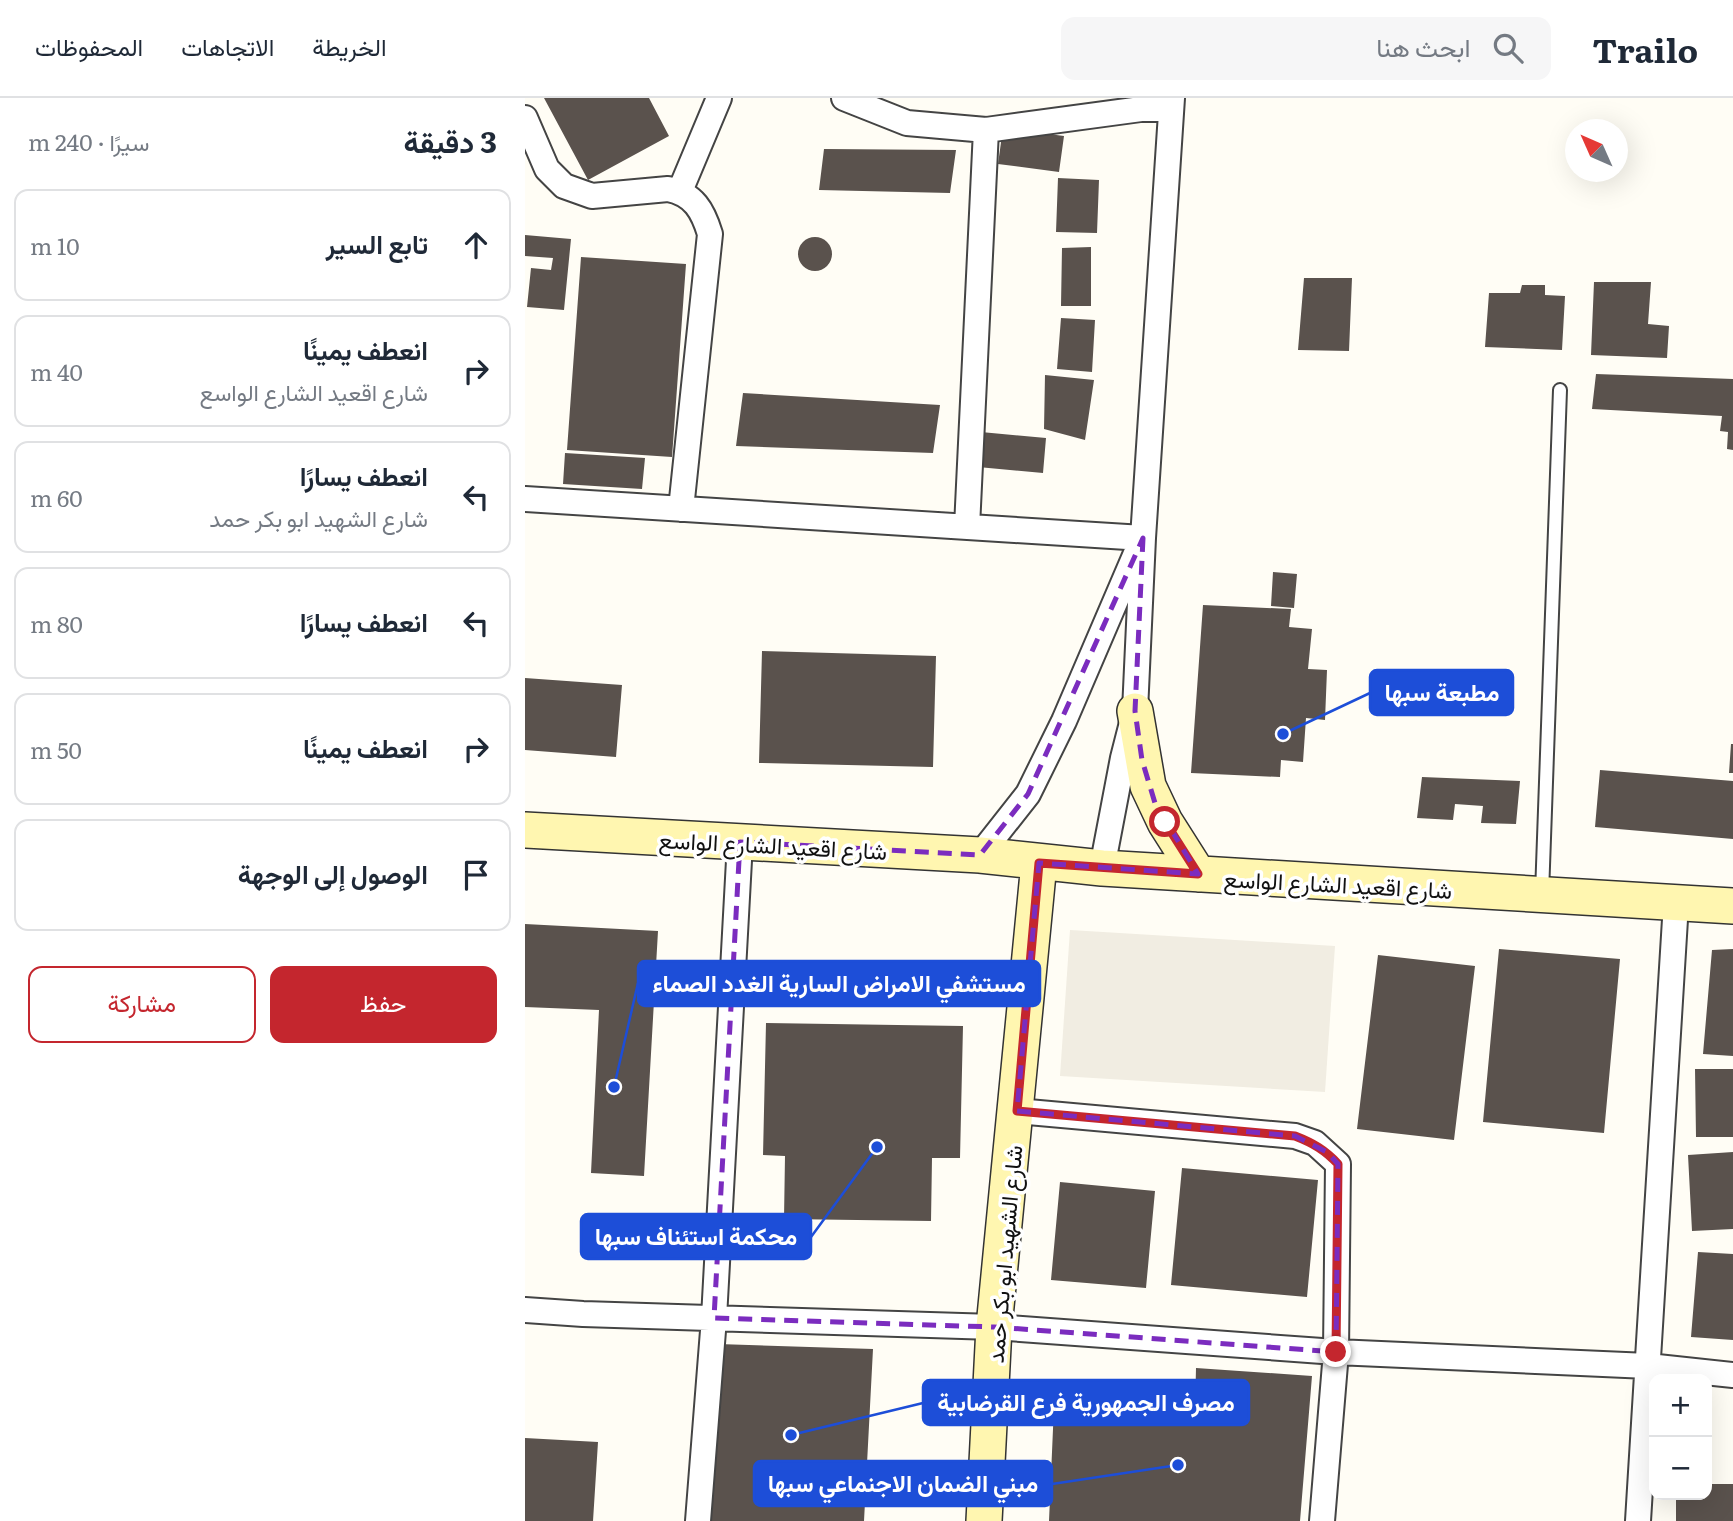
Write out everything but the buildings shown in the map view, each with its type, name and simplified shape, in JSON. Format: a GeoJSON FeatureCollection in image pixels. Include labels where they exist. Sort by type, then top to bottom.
{"type":"FeatureCollection","features":[{"type":"Feature","properties":{"kind":"street"},"geometry":{"type":"LineString","coordinates":[[680,191],[719,98]]}},
{"type":"Feature","properties":{"kind":"street"},"geometry":{"type":"LineString","coordinates":[[844,98],[907,123],[986,130],[1140,103],[1172,104],[1143,538],[1135,711],[1102,868]]}},
{"type":"Feature","properties":{"kind":"street"},"geometry":{"type":"LineString","coordinates":[[525,118],[547,169],[564,186],[592,196],[669,189],[680,191],[693,199],[705,217],[711,234],[681,509]]}},
{"type":"Feature","properties":{"kind":"street"},"geometry":{"type":"LineString","coordinates":[[967,527],[986,130]]}},
{"type":"Feature","properties":{"kind":"street"},"geometry":{"type":"LineString","coordinates":[[525,499],[1143,538]]}},
{"type":"Feature","properties":{"kind":"street"},"geometry":{"type":"LineString","coordinates":[[980,855],[1028,794],[1064,721],[1143,538]]}},
{"type":"Feature","properties":{"kind":"street"},"geometry":{"type":"LineString","coordinates":[[1135,711],[1148,786],[1165,822],[1198,874]]}},
{"type":"Feature","properties":{"kind":"street","name":"شارع اقعيد الشارع الواسع"},"geometry":{"type":"LineString","coordinates":[[525,830],[980,855],[1102,868],[1733,906]]}},
{"type":"Feature","properties":{"kind":"street"},"geometry":{"type":"LineString","coordinates":[[698,1521],[714,1318],[740,842]]}},
{"type":"Feature","properties":{"kind":"street","name":"شارع الشهيد ابو بكر حمد"},"geometry":{"type":"LineString","coordinates":[[984,1521],[994,1327],[1039,863]]}},
{"type":"Feature","properties":{"kind":"street"},"geometry":{"type":"LineString","coordinates":[[1638,1521],[1676,903]]}},
{"type":"Feature","properties":{"kind":"street"},"geometry":{"type":"LineString","coordinates":[[1017,1111],[1295,1136],[1315,1143],[1338,1164],[1336,1352],[1322,1521]]}},
{"type":"Feature","properties":{"kind":"street"},"geometry":{"type":"LineString","coordinates":[[525,1310],[994,1327],[1336,1352],[1648,1366],[1733,1375]]}},
{"type":"Feature","properties":{"kind":"lane"},"geometry":{"type":"LineString","coordinates":[[1542,894],[1560,390]]}},
{"type":"Feature","properties":{"kind":"highlighted area"},"geometry":{"type":"Polygon","coordinates":[[[1143,538],[1135,711],[1142,760],[1155,803],[1198,874],[1039,863],[1017,1111],[1295,1136],[1327,1152],[1338,1164],[1336,1352],[994,1327],[714,1318],[740,842],[980,855],[1028,794],[1143,538]]]}},
{"type":"Feature","properties":{"kind":"shaded area"},"geometry":{"type":"Polygon","coordinates":[[[1070,930],[1335,946],[1325,1092],[1060,1076],[1070,930]]]}},
{"type":"Feature","properties":{"kind":"place","name":"مطبعة سبها"},"geometry":{"type":"Point","coordinates":[1283,734]}},
{"type":"Feature","properties":{"kind":"place","name":"مستشفي الامراض السارية الغدد الصماء"},"geometry":{"type":"Point","coordinates":[614,1087]}},
{"type":"Feature","properties":{"kind":"place","name":"محكمة استئناف سبها"},"geometry":{"type":"Point","coordinates":[877,1147]}},
{"type":"Feature","properties":{"kind":"place","name":"مصرف الجمهورية فرع القرضابية"},"geometry":{"type":"Point","coordinates":[791,1435]}},
{"type":"Feature","properties":{"kind":"place","name":"مبني الضمان الاجنماعي سبها"},"geometry":{"type":"Point","coordinates":[1178,1465]}},
{"type":"Feature","properties":{"kind":"route"},"geometry":{"type":"LineString","coordinates":[[1165,822],[1198,874],[1039,863],[1017,1111],[1295,1136],[1315,1143],[1327,1152],[1338,1164],[1336,1352]]}}]}
